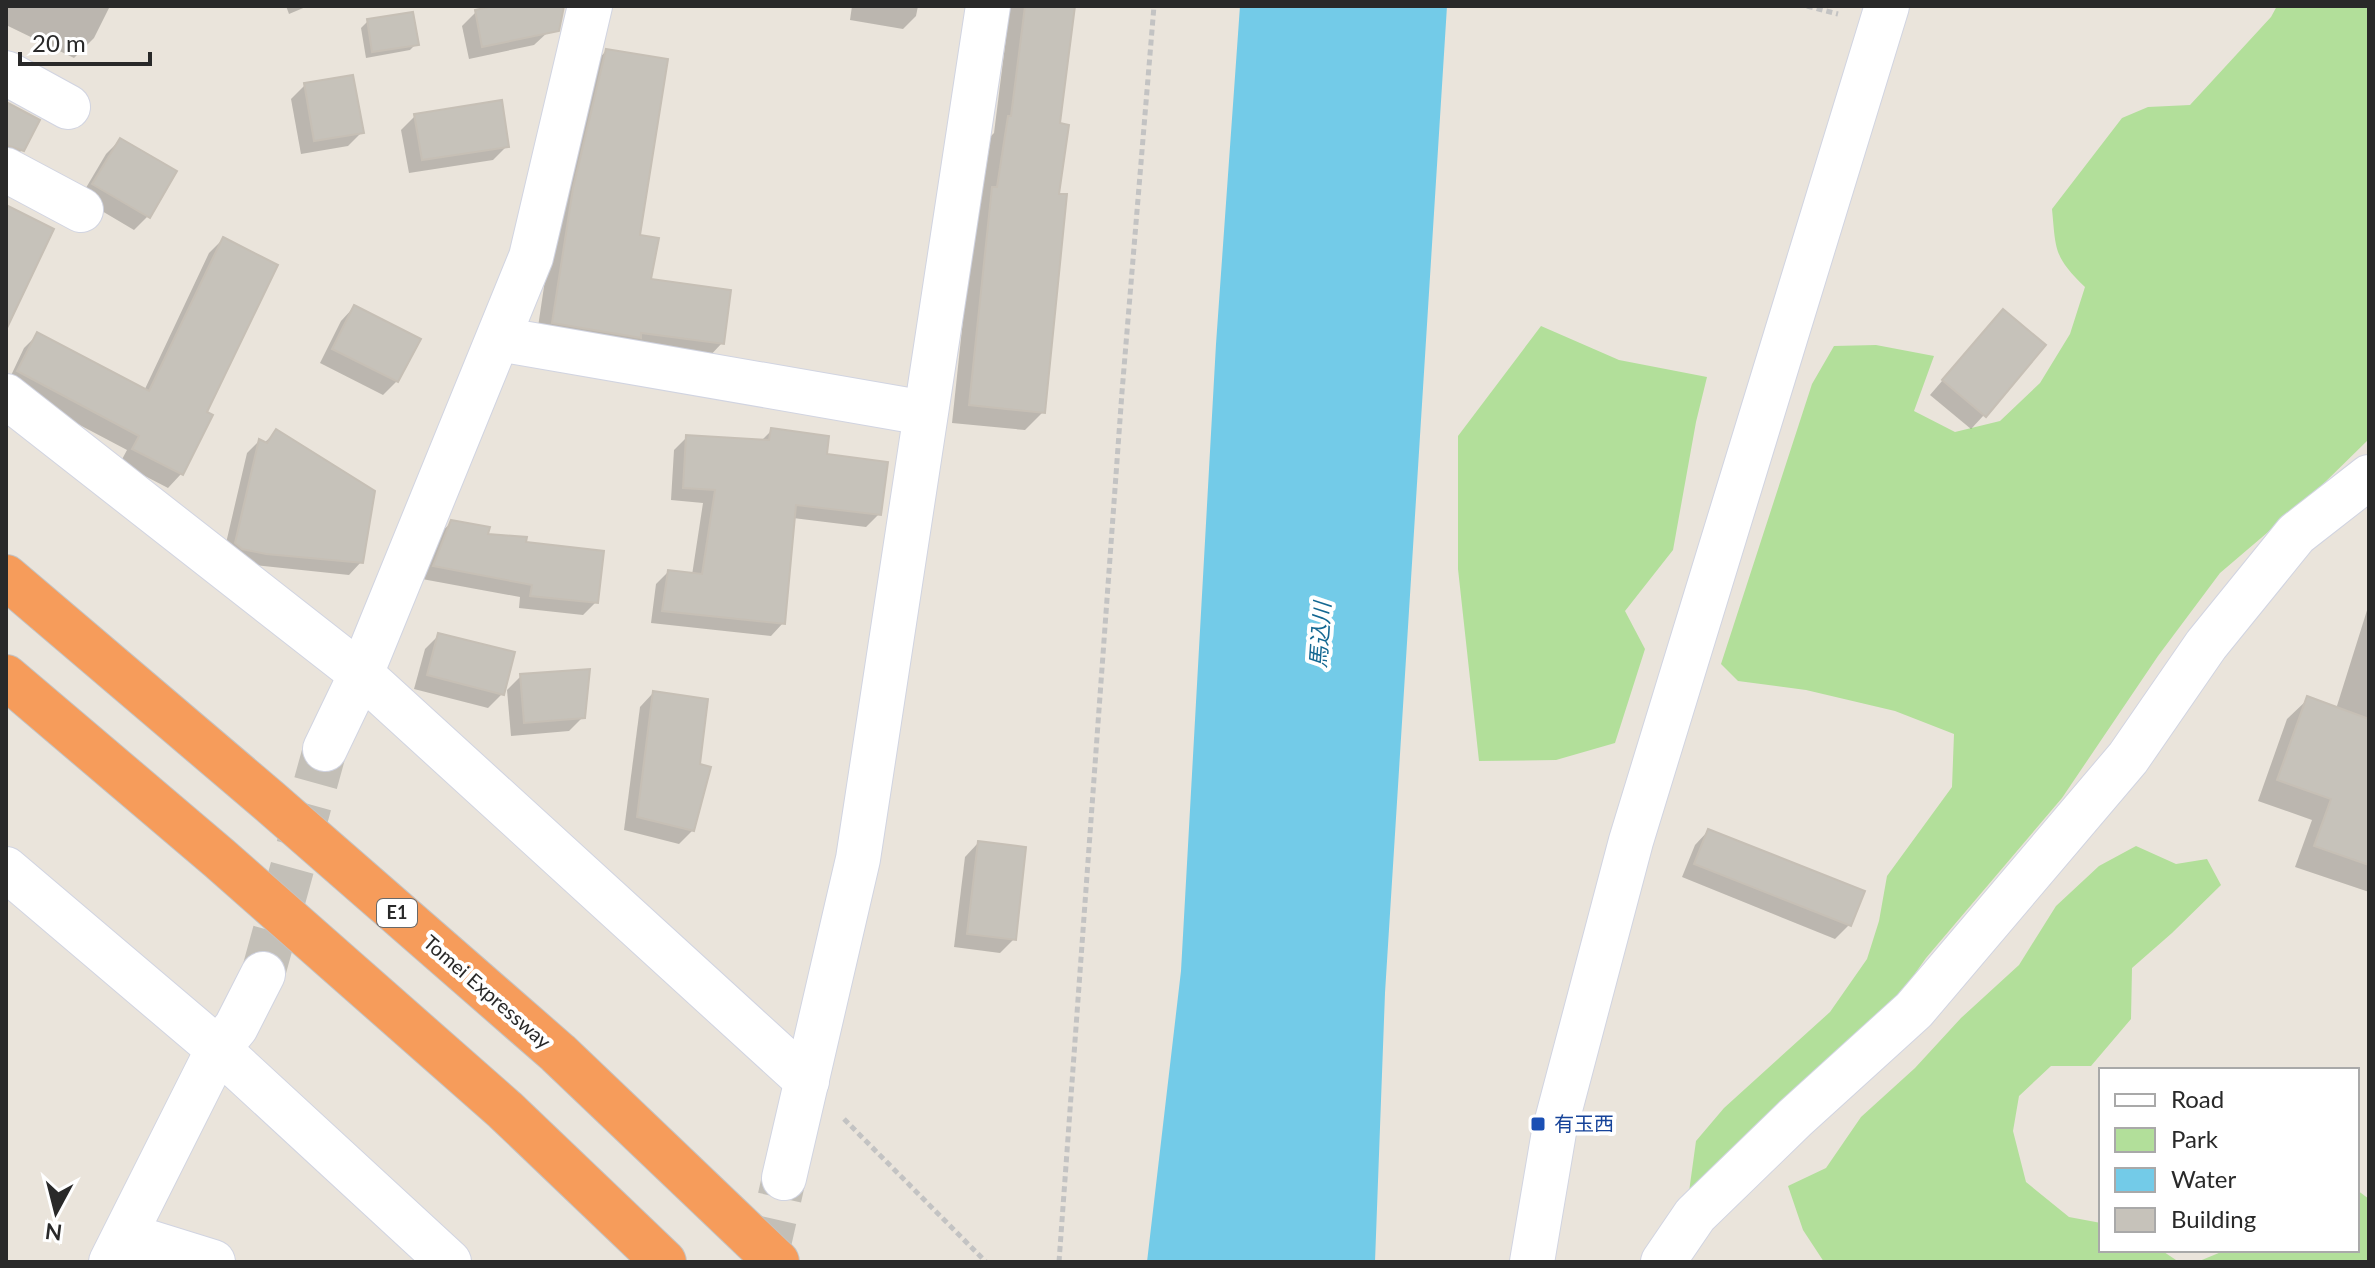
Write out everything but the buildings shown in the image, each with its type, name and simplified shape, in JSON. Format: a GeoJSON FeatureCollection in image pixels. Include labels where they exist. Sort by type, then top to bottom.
{"type":"FeatureCollection","features":[{"type":"Feature","properties":{"kind":"highway","name":"Tomei Expressway"},"geometry":{"type":"LineString","coordinates":[[6,577],[280,810],[558,1053],[777,1262]]}},
{"type":"Feature","properties":{"kind":"highway"},"geometry":{"type":"LineString","coordinates":[[6,677],[219,858],[505,1110],[664,1262]]}},
{"type":"Feature","properties":{"kind":"street"},"geometry":{"type":"LineString","coordinates":[[325,749],[361,674],[531,257],[590,6]]}},
{"type":"Feature","properties":{"kind":"street"},"geometry":{"type":"LineString","coordinates":[[784,1178],[858,859],[988,6]]}},
{"type":"Feature","properties":{"kind":"street"},"geometry":{"type":"LineString","coordinates":[[1532,1262],[1554,1132],[1631,841],[1887,6]]}},
{"type":"Feature","properties":{"kind":"street"},"geometry":{"type":"LineString","coordinates":[[6,73],[68,107]]}},
{"type":"Feature","properties":{"kind":"street"},"geometry":{"type":"LineString","coordinates":[[6,170],[81,210]]}},
{"type":"Feature","properties":{"kind":"street"},"geometry":{"type":"LineString","coordinates":[[499,339],[925,413]]}},
{"type":"Feature","properties":{"kind":"street"},"geometry":{"type":"LineString","coordinates":[[6,396],[361,674],[807,1081]]}},
{"type":"Feature","properties":{"kind":"street"},"geometry":{"type":"LineString","coordinates":[[1663,1262],[1695,1215],[1795,1118],[1914,1010],[2128,758],[2231,612],[2296,534],[2369,477]]}},
{"type":"Feature","properties":{"kind":"street"},"geometry":{"type":"LineString","coordinates":[[6,869],[218,1049],[449,1262]]}},
{"type":"Feature","properties":{"kind":"street"},"geometry":{"type":"LineString","coordinates":[[213,1262],[119,1248],[218,1049],[236,1027],[263,974]]}},
{"type":"Feature","properties":{"kind":"path"},"geometry":{"type":"LineString","coordinates":[[1059,1262],[1123,377],[1154,6]]}},
{"type":"Feature","properties":{"kind":"path"},"geometry":{"type":"LineString","coordinates":[[807,1081],[986,1262]]}},
{"type":"Feature","properties":{"kind":"green space"},"geometry":{"type":"Polygon","coordinates":[[[2277,6],[2369,6],[2369,439],[2316,491],[2220,573],[2158,656],[2062,798],[1926,958],[1895,1002],[1688,1199],[1696,1141],[1724,1108],[1830,1012],[1867,959],[1879,921],[1887,876],[1952,787],[1954,734],[1895,711],[1806,690],[1738,681],[1721,664],[1812,384],[1834,346],[1876,345],[1934,356],[1914,411],[1955,432],[2000,421],[2040,383],[2070,334],[2085,287],[2067,268],[2058,252],[2052,209],[2122,118],[2148,107],[2190,105],[2271,17],[2277,6]]]}},
{"type":"Feature","properties":{"kind":"green space"},"geometry":{"type":"Polygon","coordinates":[[[1541,326],[1619,360],[1707,377],[1673,550],[1625,611],[1645,649],[1615,743],[1556,760],[1479,761],[1458,569],[1458,436],[1541,326]]]}},
{"type":"Feature","properties":{"kind":"green space"},"geometry":{"type":"Polygon","coordinates":[[[2136,846],[2176,864],[2207,859],[2221,885],[2132,968],[2131,1019],[2091,1066],[2051,1066],[2019,1096],[2013,1131],[2026,1182],[2069,1217],[2099,1223],[2099,1252],[2164,1252],[2179,1262],[1824,1262],[1803,1230],[1788,1186],[1826,1168],[1861,1117],[2019,965],[2056,906],[2099,866],[2136,846]]]}},
{"type":"Feature","properties":{"kind":"green space"},"geometry":{"type":"Polygon","coordinates":[[[2359,1192],[2369,1199],[2369,1262],[2197,1262],[2221,1252],[2359,1252],[2359,1192]]]}},
{"type":"Feature","properties":{"kind":"water","name":"馬込川"},"geometry":{"type":"Polygon","coordinates":[[[1240,6],[1447,6],[1385,993],[1375,1262],[1147,1262],[1181,971],[1216,344],[1240,6]]]}},
{"type":"Feature","properties":{"kind":"tunnel"},"geometry":{"type":"LineString","coordinates":[[263,974],[325,749]]}},
{"type":"Feature","properties":{"kind":"tunnel"},"geometry":{"type":"LineString","coordinates":[[765,1262],[784,1178]]}},
{"type":"Feature","properties":{"kind":"place","name":"有玉西"},"geometry":{"type":"Point","coordinates":[1538,1124]}}]}
